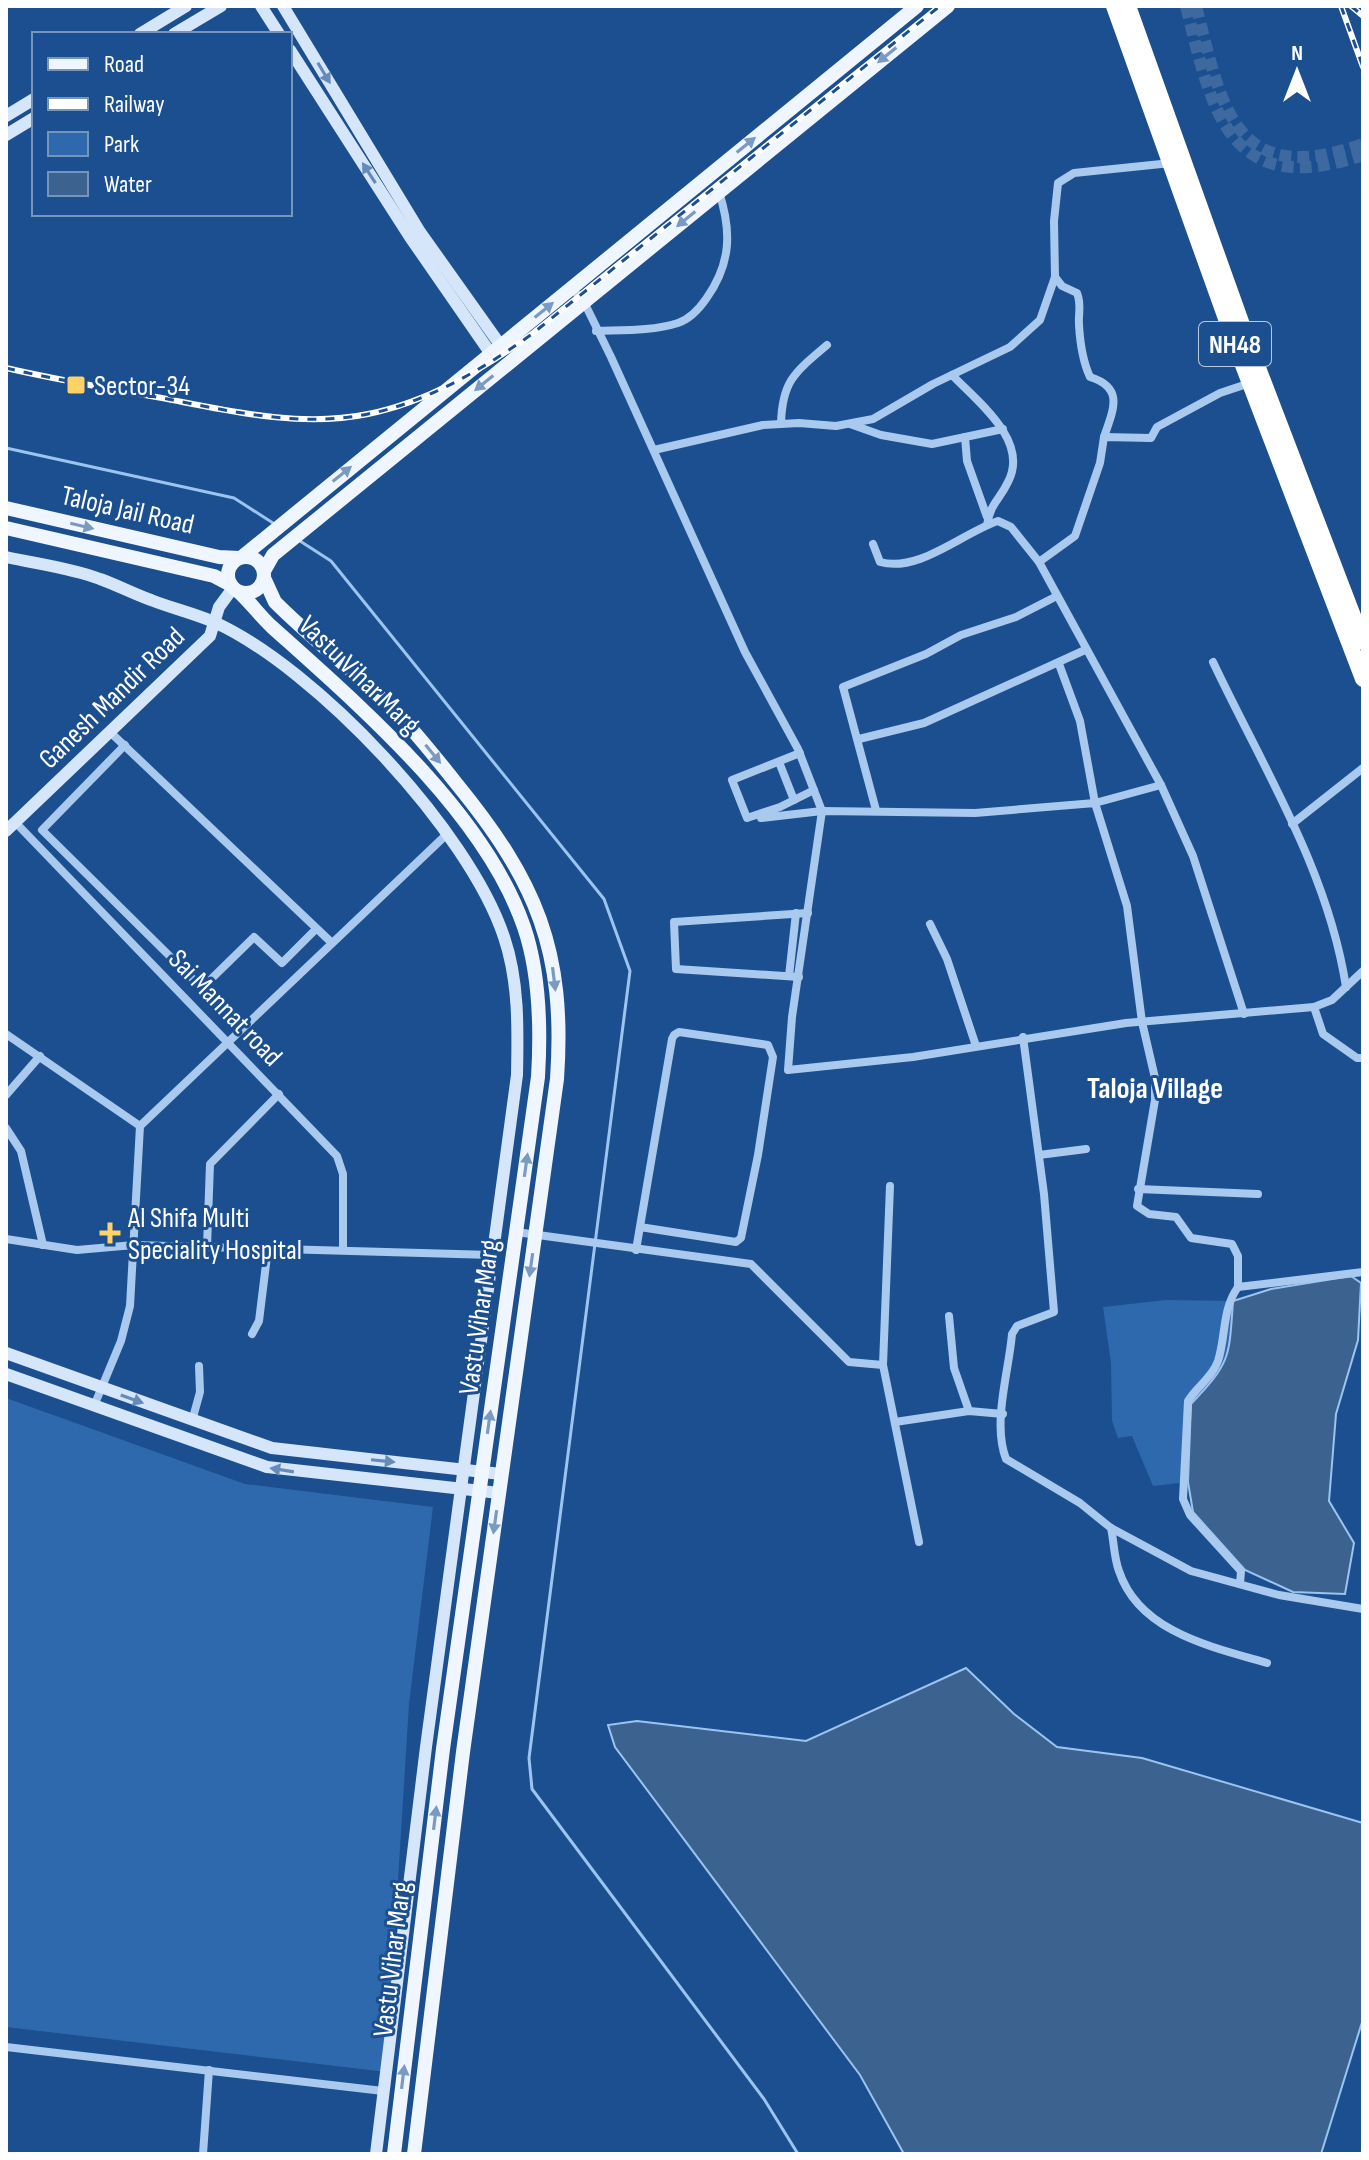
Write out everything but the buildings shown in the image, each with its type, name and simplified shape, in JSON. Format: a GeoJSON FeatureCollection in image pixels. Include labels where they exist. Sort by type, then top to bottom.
{"type":"FeatureCollection","features":[{"type":"Feature","properties":{"kind":"highway","name":"NH48"},"geometry":{"type":"LineString","coordinates":[[1114,6],[1250,383],[1363,679]]}},
{"type":"Feature","properties":{"kind":"highway","name":"NH48"},"geometry":{"type":"LineString","coordinates":[[1128,6],[1250,347],[1363,642]]}},
{"type":"Feature","properties":{"kind":"main road"},"geometry":{"type":"LineString","coordinates":[[917,6],[278,526],[229,568],[234,588],[253,592],[273,555],[948,6]]}},
{"type":"Feature","properties":{"kind":"main road","name":"Taloja Jail Road"},"geometry":{"type":"LineString","coordinates":[[6,508],[219,557],[241,558]]}},
{"type":"Feature","properties":{"kind":"main road","name":"Taloja Jail Road"},"geometry":{"type":"LineString","coordinates":[[6,528],[214,576],[234,588]]}},
{"type":"Feature","properties":{"kind":"main road"},"geometry":{"type":"LineString","coordinates":[[241,558],[256,560],[275,602],[397,713],[509,853],[536,903],[552,958],[559,1047],[414,2154]]}},
{"type":"Feature","properties":{"kind":"main road","name":"Vastu Vihar Marg"},"geometry":{"type":"LineString","coordinates":[[234,588],[403,749],[467,827],[501,877],[518,910],[532,961],[540,1047],[479,1491],[394,2154]]}},
{"type":"Feature","properties":{"kind":"street"},"geometry":{"type":"LineString","coordinates":[[143,32],[186,6]]}},
{"type":"Feature","properties":{"kind":"street"},"geometry":{"type":"LineString","coordinates":[[177,32],[221,6]]}},
{"type":"Feature","properties":{"kind":"street"},"geometry":{"type":"LineString","coordinates":[[261,6],[278,32]]}},
{"type":"Feature","properties":{"kind":"street"},"geometry":{"type":"LineString","coordinates":[[283,6],[420,232],[496,350]]}},
{"type":"Feature","properties":{"kind":"street"},"geometry":{"type":"LineString","coordinates":[[292,53],[410,237],[496,350]]}},
{"type":"Feature","properties":{"kind":"street"},"geometry":{"type":"LineString","coordinates":[[6,116],[32,100]]}},
{"type":"Feature","properties":{"kind":"street"},"geometry":{"type":"LineString","coordinates":[[6,135],[32,119]]}},
{"type":"Feature","properties":{"kind":"street"},"geometry":{"type":"LineString","coordinates":[[654,450],[781,424],[849,424],[873,419],[1010,347],[1040,320],[1055,277],[1054,221],[1058,183],[1074,173],[1171,163]]}},
{"type":"Feature","properties":{"kind":"street"},"geometry":{"type":"LineString","coordinates":[[596,331],[680,323],[697,311],[720,279],[727,258],[728,221],[719,192]]}},
{"type":"Feature","properties":{"kind":"street"},"geometry":{"type":"LineString","coordinates":[[1039,562],[1075,536],[1100,463],[1113,409],[1112,389],[1106,382],[1090,377],[1084,364],[1079,329],[1081,304],[1077,293],[1062,286],[1055,277]]}},
{"type":"Feature","properties":{"kind":"street"},"geometry":{"type":"LineString","coordinates":[[571,287],[584,302],[745,652],[800,753],[822,811],[808,913],[794,977]]}},
{"type":"Feature","properties":{"kind":"street"},"geometry":{"type":"LineString","coordinates":[[781,424],[781,398],[793,374],[827,345]]}},
{"type":"Feature","properties":{"kind":"street"},"geometry":{"type":"LineString","coordinates":[[952,375],[1003,429],[1014,461],[1009,482],[990,504],[987,522]]}},
{"type":"Feature","properties":{"kind":"street"},"geometry":{"type":"LineString","coordinates":[[1104,437],[1151,438],[1157,427],[1220,393],[1250,383]]}},
{"type":"Feature","properties":{"kind":"street"},"geometry":{"type":"LineString","coordinates":[[849,424],[881,435],[932,444],[1003,429]]}},
{"type":"Feature","properties":{"kind":"street"},"geometry":{"type":"LineString","coordinates":[[965,437],[967,461],[987,522]]}},
{"type":"Feature","properties":{"kind":"street"},"geometry":{"type":"LineString","coordinates":[[873,544],[880,562],[893,566],[924,556],[987,522],[1004,522],[1039,562],[1161,785],[1193,856],[1244,1014]]}},
{"type":"Feature","properties":{"kind":"street"},"geometry":{"type":"LineString","coordinates":[[6,557],[98,578],[214,622],[277,659],[319,692],[406,782],[476,875],[508,947],[515,984],[517,1075],[376,2154]]}},
{"type":"Feature","properties":{"kind":"street","name":"Ganesh Mandir Road"},"geometry":{"type":"LineString","coordinates":[[11,827],[210,636],[222,600],[234,588]]}},
{"type":"Feature","properties":{"kind":"street"},"geometry":{"type":"LineString","coordinates":[[876,810],[843,687],[1016,617],[1057,596]]}},
{"type":"Feature","properties":{"kind":"street"},"geometry":{"type":"LineString","coordinates":[[859,739],[924,723],[1085,650]]}},
{"type":"Feature","properties":{"kind":"street"},"geometry":{"type":"LineString","coordinates":[[1213,662],[1273,778],[1333,921],[1346,987]]}},
{"type":"Feature","properties":{"kind":"street"},"geometry":{"type":"LineString","coordinates":[[1059,664],[1080,721],[1095,803],[1127,906],[1142,1022],[1155,1078],[1155,1100],[1137,1206],[1149,1214],[1176,1217],[1191,1238],[1232,1244],[1238,1256],[1238,1287],[1229,1300],[1221,1350],[1212,1375],[1188,1401],[1182,1483],[1183,1499],[1190,1515],[1241,1571],[1240,1584]]}},
{"type":"Feature","properties":{"kind":"street"},"geometry":{"type":"LineString","coordinates":[[110,732],[332,943]]}},
{"type":"Feature","properties":{"kind":"street"},"geometry":{"type":"LineString","coordinates":[[125,745],[42,830],[202,988],[254,937],[282,963],[316,929]]}},
{"type":"Feature","properties":{"kind":"street"},"geometry":{"type":"LineString","coordinates":[[800,753],[732,780],[747,818],[814,790]]}},
{"type":"Feature","properties":{"kind":"street"},"geometry":{"type":"LineString","coordinates":[[779,762],[794,800]]}},
{"type":"Feature","properties":{"kind":"street"},"geometry":{"type":"LineString","coordinates":[[1292,824],[1363,768]]}},
{"type":"Feature","properties":{"kind":"street"},"geometry":{"type":"LineString","coordinates":[[761,818],[822,811],[975,813],[1095,803],[1161,785]]}},
{"type":"Feature","properties":{"kind":"street","name":"Sai Mannat road"},"geometry":{"type":"LineString","coordinates":[[11,827],[230,1042],[343,1165],[343,1250]]}},
{"type":"Feature","properties":{"kind":"street"},"geometry":{"type":"LineString","coordinates":[[94,1406],[127,1324],[140,1126],[446,835]]}},
{"type":"Feature","properties":{"kind":"street"},"geometry":{"type":"LineString","coordinates":[[796,913],[788,1070],[913,1057],[1023,1037],[1142,1022],[1314,1007],[1332,1000],[1363,971]]}},
{"type":"Feature","properties":{"kind":"street"},"geometry":{"type":"LineString","coordinates":[[794,977],[676,969],[674,922],[808,913]]}},
{"type":"Feature","properties":{"kind":"street"},"geometry":{"type":"LineString","coordinates":[[930,924],[947,959],[976,1046]]}},
{"type":"Feature","properties":{"kind":"street"},"geometry":{"type":"LineString","coordinates":[[1314,1007],[1323,1034],[1357,1058],[1363,1058]]}},
{"type":"Feature","properties":{"kind":"street"},"geometry":{"type":"LineString","coordinates":[[636,1250],[640,1227],[674,1035],[679,1032],[768,1045],[773,1057],[741,1238],[736,1242],[640,1227]]}},
{"type":"Feature","properties":{"kind":"street"},"geometry":{"type":"LineString","coordinates":[[6,1034],[140,1126]]}},
{"type":"Feature","properties":{"kind":"street"},"geometry":{"type":"LineString","coordinates":[[1023,1037],[1039,1155],[1054,1312],[1017,1326],[1012,1334],[1001,1447],[1006,1459],[1080,1503],[1111,1528],[1191,1571],[1279,1595],[1363,1609]]}},
{"type":"Feature","properties":{"kind":"street"},"geometry":{"type":"LineString","coordinates":[[6,1095],[40,1056]]}},
{"type":"Feature","properties":{"kind":"street"},"geometry":{"type":"LineString","coordinates":[[207,1247],[206,1185],[210,1164],[279,1094]]}},
{"type":"Feature","properties":{"kind":"street"},"geometry":{"type":"LineString","coordinates":[[6,1128],[21,1151],[43,1245]]}},
{"type":"Feature","properties":{"kind":"street"},"geometry":{"type":"LineString","coordinates":[[1039,1155],[1086,1149]]}},
{"type":"Feature","properties":{"kind":"street"},"geometry":{"type":"LineString","coordinates":[[890,1186],[883,1365],[919,1542]]}},
{"type":"Feature","properties":{"kind":"street"},"geometry":{"type":"LineString","coordinates":[[1138,1189],[1258,1194]]}},
{"type":"Feature","properties":{"kind":"street"},"geometry":{"type":"LineString","coordinates":[[516,1232],[751,1264],[849,1362],[883,1365]]}},
{"type":"Feature","properties":{"kind":"street"},"geometry":{"type":"LineString","coordinates":[[6,1239],[97,1250],[134,1245],[492,1255]]}},
{"type":"Feature","properties":{"kind":"street"},"geometry":{"type":"LineString","coordinates":[[252,1334],[259,1321],[268,1248]]}},
{"type":"Feature","properties":{"kind":"street"},"geometry":{"type":"LineString","coordinates":[[1238,1287],[1363,1272]]}},
{"type":"Feature","properties":{"kind":"street"},"geometry":{"type":"LineString","coordinates":[[949,1316],[954,1368],[969,1411]]}},
{"type":"Feature","properties":{"kind":"street"},"geometry":{"type":"LineString","coordinates":[[6,1353],[284,1451],[501,1474]]}},
{"type":"Feature","properties":{"kind":"street"},"geometry":{"type":"LineString","coordinates":[[27,1381],[36,1364]]}},
{"type":"Feature","properties":{"kind":"street"},"geometry":{"type":"LineString","coordinates":[[192,1421],[200,1392],[199,1366]]}},
{"type":"Feature","properties":{"kind":"street"},"geometry":{"type":"LineString","coordinates":[[6,1374],[267,1467],[499,1493]]}},
{"type":"Feature","properties":{"kind":"street"},"geometry":{"type":"LineString","coordinates":[[895,1422],[969,1411],[1003,1414]]}},
{"type":"Feature","properties":{"kind":"street"},"geometry":{"type":"LineString","coordinates":[[1111,1528],[1118,1570],[1127,1590],[1149,1617],[1201,1642],[1267,1663]]}},
{"type":"Feature","properties":{"kind":"street"},"geometry":{"type":"LineString","coordinates":[[6,2047],[383,2091]]}},
{"type":"Feature","properties":{"kind":"street"},"geometry":{"type":"LineString","coordinates":[[203,2154],[209,2070]]}},
{"type":"Feature","properties":{"kind":"green space"},"geometry":{"type":"Polygon","coordinates":[[[1166,1300],[1233,1301],[1226,1358],[1214,1378],[1191,1404],[1188,1482],[1153,1486],[1132,1436],[1118,1438],[1112,1421],[1111,1363],[1103,1307],[1166,1300]]]}},
{"type":"Feature","properties":{"kind":"green space"},"geometry":{"type":"Polygon","coordinates":[[[6,1398],[245,1484],[433,1507],[409,1704],[386,2072],[6,2027],[6,1398]]]}},
{"type":"Feature","properties":{"kind":"water"},"geometry":{"type":"Polygon","coordinates":[[[1351,1276],[1361,1283],[1358,1340],[1336,1414],[1329,1501],[1354,1543],[1345,1594],[1293,1592],[1245,1570],[1193,1512],[1188,1482],[1191,1404],[1214,1378],[1226,1358],[1233,1301],[1271,1289],[1351,1276]]]}},
{"type":"Feature","properties":{"kind":"water"},"geometry":{"type":"Polygon","coordinates":[[[966,1668],[1014,1714],[1057,1747],[1142,1758],[1363,1823],[1363,2019],[1321,2154],[904,2154],[860,2075],[615,1747],[608,1725],[637,1721],[806,1741],[966,1668]]]}},
{"type":"Feature","properties":{"kind":"waterway"},"geometry":{"type":"LineString","coordinates":[[6,448],[234,498],[273,523]]}},
{"type":"Feature","properties":{"kind":"waterway"},"geometry":{"type":"LineString","coordinates":[[300,541],[331,561],[604,899],[630,971],[529,1758],[532,1789],[764,2099],[798,2154]]}},
{"type":"Feature","properties":{"kind":"tunnel"},"geometry":{"type":"LineString","coordinates":[[1186,6],[1206,80],[1218,111],[1234,137],[1255,156],[1282,166],[1318,166],[1363,155]]}},
{"type":"Feature","properties":{"kind":"tunnel"},"geometry":{"type":"LineString","coordinates":[[1196,6],[1226,106],[1240,130],[1260,147],[1286,156],[1320,155],[1363,144]]}},
{"type":"Feature","properties":{"kind":"railway"},"geometry":{"type":"LineString","coordinates":[[6,368],[213,408],[291,419],[368,414],[433,393],[474,372],[532,334],[940,6]]}},
{"type":"Feature","properties":{"kind":"railway"},"geometry":{"type":"LineString","coordinates":[[1341,6],[1363,67]]}},
{"type":"Feature","properties":{"kind":"railway"},"geometry":{"type":"LineString","coordinates":[[1351,6],[1363,16]]}},
{"type":"Feature","properties":{"kind":"place","name":"Sector-34"},"geometry":{"type":"Point","coordinates":[76,385]}},
{"type":"Feature","properties":{"kind":"place","name":"Al Shifa Multi Speciality Hospital"},"geometry":{"type":"Point","coordinates":[110,1233]}},
{"type":"Feature","properties":{"kind":"district","name":"Taloja Village"},"geometry":{"type":"Point","coordinates":[1155,1088]}}]}
